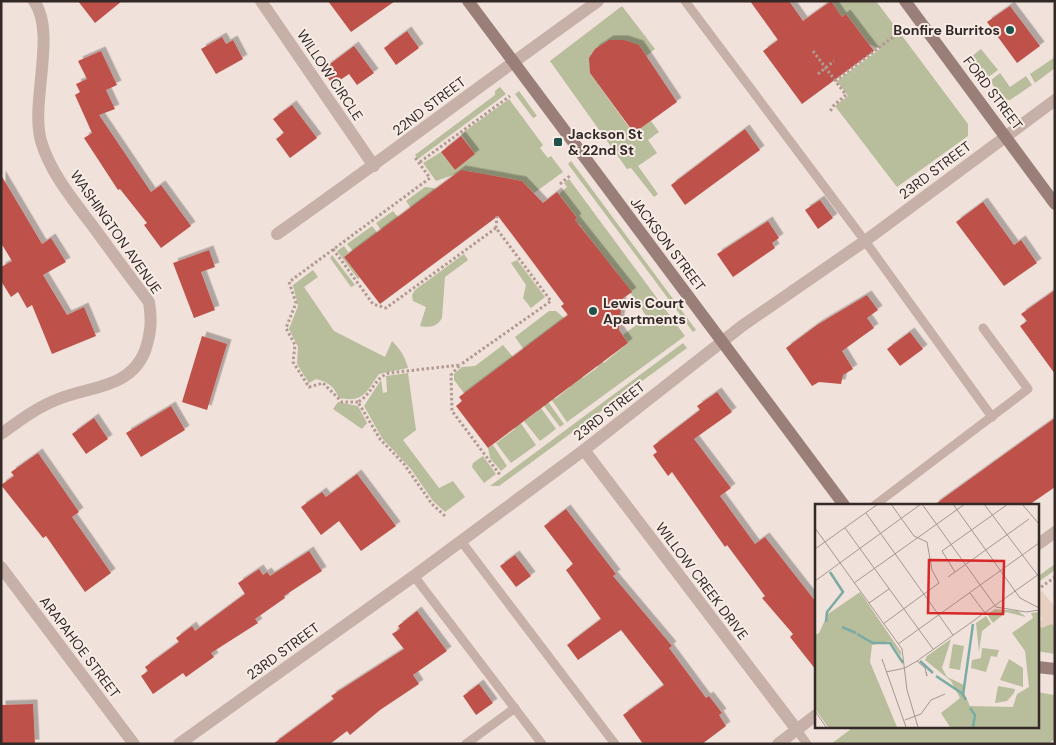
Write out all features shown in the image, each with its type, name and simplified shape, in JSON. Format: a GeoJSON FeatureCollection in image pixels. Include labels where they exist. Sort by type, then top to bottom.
{"type":"FeatureCollection","features":[{"type":"Feature","properties":{"kind":"main road","name":"JACKSON STREET"},"geometry":{"type":"LineString","coordinates":[[468,1],[843,504]]}},
{"type":"Feature","properties":{"kind":"main road","name":"FORD STREET"},"geometry":{"type":"LineString","coordinates":[[905,1],[1055,204]]}},
{"type":"Feature","properties":{"kind":"main road"},"geometry":{"type":"LineString","coordinates":[[1038,667],[1055,669]]}},
{"type":"Feature","properties":{"kind":"street","name":"WASHINGTON AVENUE"},"geometry":{"type":"LineString","coordinates":[[1,434],[32,411],[58,399],[117,382],[132,372],[142,358],[151,335],[152,318],[149,302],[60,180],[41,140],[38,107],[42,37],[41,20],[34,1]]}},
{"type":"Feature","properties":{"kind":"street","name":"WILLOW CIRCLE"},"geometry":{"type":"LineString","coordinates":[[261,1],[374,166]]}},
{"type":"Feature","properties":{"kind":"street","name":"22ND STREET"},"geometry":{"type":"LineString","coordinates":[[277,234],[403,145],[598,1]]}},
{"type":"Feature","properties":{"kind":"street","name":"23RD STREET"},"geometry":{"type":"LineString","coordinates":[[179,744],[414,576],[584,450],[723,341],[865,241],[1055,100]]}},
{"type":"Feature","properties":{"kind":"street","name":"WILLOW CREEK DRIVE"},"geometry":{"type":"LineString","coordinates":[[584,450],[797,730]]}},
{"type":"Feature","properties":{"kind":"street"},"geometry":{"type":"LineString","coordinates":[[1038,544],[1055,532]]}},
{"type":"Feature","properties":{"kind":"street","name":"ARAPAHOE STREET"},"geometry":{"type":"LineString","coordinates":[[1,567],[134,744]]}},
{"type":"Feature","properties":{"kind":"street"},"geometry":{"type":"LineString","coordinates":[[778,744],[815,716]]}},
{"type":"Feature","properties":{"kind":"lane"},"geometry":{"type":"LineString","coordinates":[[686,1],[865,241],[992,417]]}},
{"type":"Feature","properties":{"kind":"lane"},"geometry":{"type":"LineString","coordinates":[[876,504],[1028,389],[983,328]]}},
{"type":"Feature","properties":{"kind":"lane"},"geometry":{"type":"LineString","coordinates":[[461,541],[615,744]]}},
{"type":"Feature","properties":{"kind":"lane"},"geometry":{"type":"LineString","coordinates":[[414,576],[542,744]]}},
{"type":"Feature","properties":{"kind":"lane"},"geometry":{"type":"LineString","coordinates":[[466,744],[515,708]]}},
{"type":"Feature","properties":{"kind":"lane"},"geometry":{"type":"LineString","coordinates":[[797,730],[807,744]]}},
{"type":"Feature","properties":{"kind":"path"},"geometry":{"type":"LineString","coordinates":[[835,81],[901,31]]}},
{"type":"Feature","properties":{"kind":"path"},"geometry":{"type":"LineString","coordinates":[[813,51],[846,95],[834,104],[828,113]]}},
{"type":"Feature","properties":{"kind":"path"},"geometry":{"type":"LineString","coordinates":[[818,74],[834,61]]}},
{"type":"Feature","properties":{"kind":"path"},"geometry":{"type":"LineString","coordinates":[[420,162],[510,96]]}},
{"type":"Feature","properties":{"kind":"path"},"geometry":{"type":"LineString","coordinates":[[403,145],[420,162],[430,178],[289,282],[296,303],[286,328],[295,345],[293,362],[309,388],[323,383],[342,402],[358,402],[366,397],[379,376],[389,373],[460,365]]}},
{"type":"Feature","properties":{"kind":"path"},"geometry":{"type":"LineString","coordinates":[[560,184],[571,176]]}},
{"type":"Feature","properties":{"kind":"path"},"geometry":{"type":"LineString","coordinates":[[333,250],[374,304],[386,308],[496,228],[498,216]]}},
{"type":"Feature","properties":{"kind":"path"},"geometry":{"type":"LineString","coordinates":[[496,228],[551,300],[460,365],[451,375],[452,411],[500,475]]}},
{"type":"Feature","properties":{"kind":"path"},"geometry":{"type":"LineString","coordinates":[[358,402],[380,439],[404,464],[432,504],[445,516]]}},
{"type":"Feature","properties":{"kind":"path"},"geometry":{"type":"LineString","coordinates":[[1038,589],[1055,577]]}},
{"type":"Feature","properties":{"kind":"green space"},"geometry":{"type":"Polygon","coordinates":[[[831,1],[876,1],[968,124],[968,136],[897,187],[835,106],[848,96],[837,81],[880,49],[869,44],[846,14],[842,17],[831,1]]]}},
{"type":"Feature","properties":{"kind":"green space"},"geometry":{"type":"Polygon","coordinates":[[[622,6],[655,49],[646,56],[639,45],[590,73],[633,133],[651,121],[659,132],[648,140],[657,153],[638,166],[658,194],[654,197],[631,168],[627,169],[550,61],[622,6]]]}},
{"type":"Feature","properties":{"kind":"green space"},"geometry":{"type":"Polygon","coordinates":[[[981,49],[998,70],[987,78],[971,57],[981,49]]]}},
{"type":"Feature","properties":{"kind":"green space"},"geometry":{"type":"Polygon","coordinates":[[[1055,57],[1055,68],[1035,83],[1030,74],[1055,57]]]}},
{"type":"Feature","properties":{"kind":"green space"},"geometry":{"type":"Polygon","coordinates":[[[1000,73],[1010,87],[1026,76],[1032,85],[1010,100],[1003,99],[990,81],[1000,73]]]}},
{"type":"Feature","properties":{"kind":"green space"},"geometry":{"type":"Polygon","coordinates":[[[500,87],[506,94],[418,159],[415,155],[495,95],[495,91],[500,87]]]}},
{"type":"Feature","properties":{"kind":"green space"},"geometry":{"type":"Polygon","coordinates":[[[519,91],[537,116],[533,118],[515,94],[519,91]]]}},
{"type":"Feature","properties":{"kind":"green space"},"geometry":{"type":"Polygon","coordinates":[[[509,99],[543,145],[540,148],[548,158],[551,156],[563,172],[534,193],[522,181],[493,176],[456,174],[436,181],[423,163],[441,152],[455,170],[475,154],[461,134],[509,99]]]}},
{"type":"Feature","properties":{"kind":"green space"},"geometry":{"type":"Polygon","coordinates":[[[571,161],[696,330],[693,332],[568,164],[571,161]]]}},
{"type":"Feature","properties":{"kind":"green space"},"geometry":{"type":"Polygon","coordinates":[[[569,179],[685,336],[567,422],[549,396],[551,395],[555,399],[570,387],[567,383],[580,374],[583,378],[598,367],[596,362],[600,358],[604,363],[628,343],[623,335],[647,317],[612,266],[605,271],[591,240],[579,224],[574,228],[571,223],[577,218],[559,194],[567,187],[564,183],[569,179]]]}},
{"type":"Feature","properties":{"kind":"green space"},"geometry":{"type":"Polygon","coordinates":[[[425,187],[434,188],[439,194],[415,214],[406,201],[425,187]]]}},
{"type":"Feature","properties":{"kind":"green space"},"geometry":{"type":"Polygon","coordinates":[[[393,211],[403,223],[381,230],[376,223],[393,211]]]}},
{"type":"Feature","properties":{"kind":"green space"},"geometry":{"type":"Polygon","coordinates":[[[372,226],[382,239],[353,251],[347,244],[372,226]]]}},
{"type":"Feature","properties":{"kind":"green space"},"geometry":{"type":"Polygon","coordinates":[[[344,246],[349,253],[344,257],[360,278],[358,279],[337,251],[344,246]]]}},
{"type":"Feature","properties":{"kind":"green space"},"geometry":{"type":"Polygon","coordinates":[[[464,254],[468,260],[445,277],[442,318],[432,326],[420,326],[426,307],[413,301],[412,295],[415,290],[464,254]]]}},
{"type":"Feature","properties":{"kind":"green space"},"geometry":{"type":"Polygon","coordinates":[[[332,255],[355,285],[351,287],[330,258],[332,255]]]}},
{"type":"Feature","properties":{"kind":"green space"},"geometry":{"type":"Polygon","coordinates":[[[517,260],[545,297],[531,308],[523,298],[526,285],[511,263],[517,260]]]}},
{"type":"Feature","properties":{"kind":"green space"},"geometry":{"type":"Polygon","coordinates":[[[313,270],[318,277],[304,287],[334,331],[385,357],[392,341],[402,353],[408,368],[379,374],[364,394],[354,399],[339,398],[333,388],[320,380],[316,379],[309,383],[297,364],[298,347],[289,329],[298,306],[293,285],[313,270]]]}},
{"type":"Feature","properties":{"kind":"green space"},"geometry":{"type":"Polygon","coordinates":[[[549,311],[556,311],[564,318],[527,354],[515,337],[549,311]]]}},
{"type":"Feature","properties":{"kind":"green space"},"geometry":{"type":"Polygon","coordinates":[[[683,343],[687,348],[499,486],[490,486],[683,343]]]}},
{"type":"Feature","properties":{"kind":"green space"},"geometry":{"type":"Polygon","coordinates":[[[503,345],[513,357],[464,393],[454,380],[454,374],[462,367],[475,366],[503,345]]]}},
{"type":"Feature","properties":{"kind":"green space"},"geometry":{"type":"Polygon","coordinates":[[[408,373],[416,430],[403,440],[439,488],[453,481],[465,497],[445,512],[433,501],[411,469],[382,438],[364,406],[381,380],[383,393],[387,392],[386,376],[408,373]]]}},
{"type":"Feature","properties":{"kind":"green space"},"geometry":{"type":"Polygon","coordinates":[[[546,399],[564,424],[560,427],[541,402],[546,399]]]}},
{"type":"Feature","properties":{"kind":"green space"},"geometry":{"type":"Polygon","coordinates":[[[338,402],[358,406],[367,423],[362,429],[333,409],[338,402]]]}},
{"type":"Feature","properties":{"kind":"green space"},"geometry":{"type":"Polygon","coordinates":[[[538,404],[556,429],[540,441],[524,421],[538,411],[535,406],[538,404]]]}},
{"type":"Feature","properties":{"kind":"green space"},"geometry":{"type":"Polygon","coordinates":[[[518,419],[536,445],[511,463],[496,443],[515,429],[510,423],[518,419]]]}},
{"type":"Feature","properties":{"kind":"green space"},"geometry":{"type":"Polygon","coordinates":[[[493,445],[507,466],[501,471],[490,458],[488,448],[493,445]]]}},
{"type":"Feature","properties":{"kind":"green space"},"geometry":{"type":"Polygon","coordinates":[[[483,456],[496,474],[484,483],[472,467],[473,463],[483,456]]]}},
{"type":"Feature","properties":{"kind":"green space"},"geometry":{"type":"Polygon","coordinates":[[[1055,564],[1055,570],[1038,582],[1038,576],[1055,564]]]}},
{"type":"Feature","properties":{"kind":"green space"},"geometry":{"type":"Polygon","coordinates":[[[1055,625],[1055,654],[1038,651],[1039,627],[1055,625]]]}},
{"type":"Feature","properties":{"kind":"green space"},"geometry":{"type":"Polygon","coordinates":[[[1038,692],[1055,695],[1055,739],[1048,744],[831,744],[852,728],[1038,728],[1038,692]]]}},
{"type":"Feature","properties":{"kind":"shaded area"},"geometry":{"type":"Polygon","coordinates":[[[1042,591],[1055,607],[1055,625],[1051,624],[1042,628],[1038,626],[1038,619],[1043,620],[1038,612],[1038,594],[1042,591]]]}},
{"type":"Feature","properties":{"kind":"building"},"geometry":{"type":"Polygon","coordinates":[[[78,1],[122,1],[95,23],[78,1]]]}},
{"type":"Feature","properties":{"kind":"building"},"geometry":{"type":"Polygon","coordinates":[[[328,1],[395,1],[351,32],[328,1]]]}},
{"type":"Feature","properties":{"kind":"building"},"geometry":{"type":"Polygon","coordinates":[[[750,1],[789,1],[803,21],[831,1],[842,17],[846,14],[874,51],[802,104],[763,51],[778,40],[750,1]]]}},
{"type":"Feature","properties":{"kind":"building","name":"Bonfire Burritos"},"geometry":{"type":"Polygon","coordinates":[[[1010,6],[1040,46],[1017,63],[987,22],[1010,6]]]}},
{"type":"Feature","properties":{"kind":"building"},"geometry":{"type":"Polygon","coordinates":[[[407,31],[419,48],[396,65],[384,48],[407,31]]]}},
{"type":"Feature","properties":{"kind":"building"},"geometry":{"type":"Polygon","coordinates":[[[222,37],[226,44],[233,40],[243,59],[216,74],[201,49],[222,37]]]}},
{"type":"Feature","properties":{"kind":"building"},"geometry":{"type":"Polygon","coordinates":[[[609,40],[624,40],[639,45],[677,102],[634,133],[590,73],[589,58],[595,49],[609,40]]]}},
{"type":"Feature","properties":{"kind":"building"},"geometry":{"type":"Polygon","coordinates":[[[354,46],[374,73],[357,85],[349,74],[333,85],[322,70],[354,46]]]}},
{"type":"Feature","properties":{"kind":"building"},"geometry":{"type":"Polygon","coordinates":[[[101,51],[117,85],[106,90],[115,109],[99,115],[151,192],[161,185],[191,226],[161,248],[144,225],[147,223],[120,189],[118,190],[84,138],[92,133],[75,95],[80,92],[76,84],[87,79],[78,61],[101,51]]]}},
{"type":"Feature","properties":{"kind":"building"},"geometry":{"type":"Polygon","coordinates":[[[292,105],[317,138],[290,158],[276,139],[284,133],[273,119],[292,105]]]}},
{"type":"Feature","properties":{"kind":"building"},"geometry":{"type":"Polygon","coordinates":[[[745,129],[760,150],[685,205],[671,185],[745,129]]]}},
{"type":"Feature","properties":{"kind":"building"},"geometry":{"type":"Polygon","coordinates":[[[461,136],[475,154],[455,170],[441,152],[461,136]]]}},
{"type":"Feature","properties":{"kind":"building","name":"Lewis Court Apartments"},"geometry":{"type":"Polygon","coordinates":[[[461,170],[522,181],[543,203],[557,192],[577,218],[575,220],[632,292],[622,299],[619,330],[628,343],[488,448],[456,406],[462,401],[459,397],[568,315],[561,306],[564,304],[514,237],[498,216],[380,304],[344,257],[461,170]]]}},
{"type":"Feature","properties":{"kind":"building"},"geometry":{"type":"Polygon","coordinates":[[[1,175],[42,244],[51,238],[66,262],[43,275],[67,315],[84,307],[96,336],[52,354],[32,305],[27,308],[18,292],[11,297],[1,281],[1,267],[12,261],[1,243],[1,175]]]}},
{"type":"Feature","properties":{"kind":"building"},"geometry":{"type":"Polygon","coordinates":[[[820,200],[833,218],[818,229],[805,210],[820,200]]]}},
{"type":"Feature","properties":{"kind":"building"},"geometry":{"type":"Polygon","coordinates":[[[983,202],[1014,245],[1021,240],[1037,263],[1004,286],[956,222],[983,202]]]}},
{"type":"Feature","properties":{"kind":"building"},"geometry":{"type":"Polygon","coordinates":[[[768,221],[779,238],[772,243],[775,248],[733,277],[717,254],[768,221]]]}},
{"type":"Feature","properties":{"kind":"building"},"geometry":{"type":"Polygon","coordinates":[[[209,250],[215,267],[201,272],[215,310],[194,318],[173,263],[209,250]]]}},
{"type":"Feature","properties":{"kind":"building"},"geometry":{"type":"Polygon","coordinates":[[[1055,290],[1055,374],[1020,326],[1027,321],[1021,314],[1055,290]]]}},
{"type":"Feature","properties":{"kind":"building"},"geometry":{"type":"Polygon","coordinates":[[[867,295],[878,310],[867,318],[874,328],[842,351],[853,369],[843,375],[841,384],[819,382],[812,386],[786,348],[817,325],[867,295]]]}},
{"type":"Feature","properties":{"kind":"building"},"geometry":{"type":"Polygon","coordinates":[[[910,332],[923,349],[900,366],[887,349],[910,332]]]}},
{"type":"Feature","properties":{"kind":"building"},"geometry":{"type":"Polygon","coordinates":[[[202,336],[227,344],[207,410],[182,402],[202,336]]]}},
{"type":"Feature","properties":{"kind":"building"},"geometry":{"type":"Polygon","coordinates":[[[717,392],[732,412],[694,439],[731,488],[720,496],[755,544],[765,537],[815,601],[815,669],[790,637],[793,634],[762,598],[765,596],[727,545],[725,547],[672,472],[668,476],[653,455],[657,452],[653,446],[700,410],[697,406],[717,392]]]}},
{"type":"Feature","properties":{"kind":"building"},"geometry":{"type":"Polygon","coordinates":[[[171,406],[185,430],[141,457],[126,433],[171,406]]]}},
{"type":"Feature","properties":{"kind":"building"},"geometry":{"type":"Polygon","coordinates":[[[94,418],[108,439],[86,454],[72,434],[94,418]]]}},
{"type":"Feature","properties":{"kind":"building"},"geometry":{"type":"Polygon","coordinates":[[[1055,418],[1055,487],[1030,504],[935,504],[1055,418]]]}},
{"type":"Feature","properties":{"kind":"building"},"geometry":{"type":"Polygon","coordinates":[[[38,453],[79,512],[72,517],[111,573],[85,592],[46,536],[43,538],[1,485],[14,476],[11,472],[38,453]]]}},
{"type":"Feature","properties":{"kind":"building"},"geometry":{"type":"Polygon","coordinates":[[[357,474],[396,526],[361,551],[339,521],[321,535],[301,507],[322,492],[326,497],[357,474]]]}},
{"type":"Feature","properties":{"kind":"building"},"geometry":{"type":"Polygon","coordinates":[[[566,509],[616,574],[613,576],[672,646],[669,648],[706,698],[709,696],[722,713],[719,715],[726,726],[702,744],[643,744],[623,715],[664,685],[621,630],[578,660],[567,645],[601,619],[566,570],[573,564],[544,526],[566,509]]]}},
{"type":"Feature","properties":{"kind":"building"},"geometry":{"type":"Polygon","coordinates":[[[309,551],[322,571],[284,596],[285,598],[255,619],[258,623],[211,653],[214,657],[186,677],[183,673],[153,694],[141,676],[148,671],[145,667],[179,642],[176,638],[192,626],[195,631],[245,594],[238,583],[259,569],[263,575],[267,572],[270,576],[309,551]]]}},
{"type":"Feature","properties":{"kind":"building"},"geometry":{"type":"Polygon","coordinates":[[[515,555],[531,576],[516,587],[500,566],[515,555]]]}},
{"type":"Feature","properties":{"kind":"building"},"geometry":{"type":"Polygon","coordinates":[[[417,611],[447,651],[413,675],[419,684],[380,710],[350,735],[347,731],[330,744],[273,744],[334,699],[331,696],[404,649],[392,634],[400,629],[398,626],[417,611]]]}},
{"type":"Feature","properties":{"kind":"building"},"geometry":{"type":"Polygon","coordinates":[[[479,684],[493,703],[476,715],[463,696],[479,684]]]}},
{"type":"Feature","properties":{"kind":"building"},"geometry":{"type":"Polygon","coordinates":[[[33,704],[35,744],[1,744],[1,705],[33,704]]]}},
{"type":"Feature","properties":{"kind":"place","name":"Bonfire Burritos"},"geometry":{"type":"Point","coordinates":[1010,30]}},
{"type":"Feature","properties":{"kind":"place","name":"Jackson St & 22nd St"},"geometry":{"type":"Point","coordinates":[558,142]}},
{"type":"Feature","properties":{"kind":"place","name":"Lewis Court Apartments"},"geometry":{"type":"Point","coordinates":[593,311]}}]}
